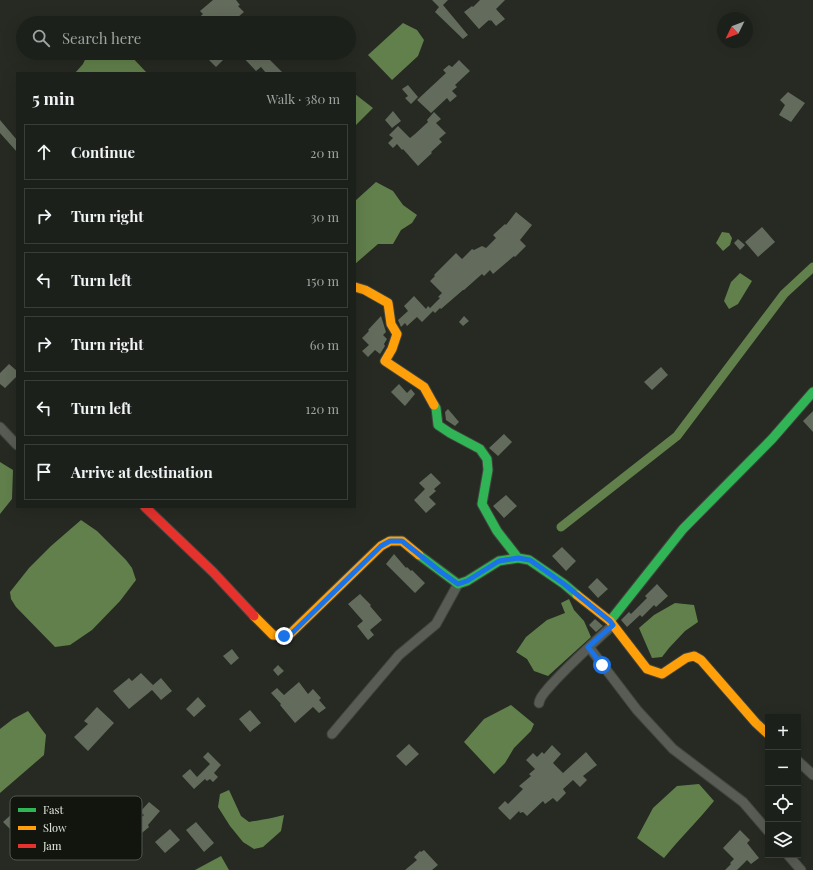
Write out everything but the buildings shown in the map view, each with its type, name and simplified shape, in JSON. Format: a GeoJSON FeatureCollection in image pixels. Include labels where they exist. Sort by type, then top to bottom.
{"type":"FeatureCollection","features":[{"type":"Feature","properties":{"kind":"street"},"geometry":{"type":"LineString","coordinates":[[356,287],[365,290],[388,303],[393,330],[397,334],[392,349],[385,361],[424,387],[436,408],[438,425],[450,434],[480,449],[487,459],[488,470],[482,504],[497,531],[518,558]]}},
{"type":"Feature","properties":{"kind":"street"},"geometry":{"type":"LineString","coordinates":[[539,703],[540,698],[557,679],[612,623],[683,530],[772,439],[813,392]]}},
{"type":"Feature","properties":{"kind":"street"},"geometry":{"type":"LineString","coordinates":[[0,428],[16,444]]}},
{"type":"Feature","properties":{"kind":"street"},"geometry":{"type":"LineString","coordinates":[[146,508],[213,572],[273,636],[284,636],[291,634],[381,546],[390,541],[402,541],[458,584]]}},
{"type":"Feature","properties":{"kind":"street"},"geometry":{"type":"LineString","coordinates":[[332,734],[399,655],[436,624],[458,584],[467,581],[499,561],[518,558],[530,560],[564,584],[612,623],[647,670],[662,674],[686,658],[694,656],[701,660],[765,731]]}},
{"type":"Feature","properties":{"kind":"street"},"geometry":{"type":"LineString","coordinates":[[588,647],[637,710],[673,749],[743,802],[765,828]]}},
{"type":"Feature","properties":{"kind":"street"},"geometry":{"type":"LineString","coordinates":[[801,764],[813,775]]}},
{"type":"Feature","properties":{"kind":"street"},"geometry":{"type":"LineString","coordinates":[[791,858],[801,870]]}},
{"type":"Feature","properties":{"kind":"shaded area"},"geometry":{"type":"Polygon","coordinates":[[[403,23],[417,30],[424,40],[418,56],[392,80],[368,55],[403,23]]]}},
{"type":"Feature","properties":{"kind":"shaded area"},"geometry":{"type":"Polygon","coordinates":[[[85,60],[135,60],[146,72],[76,72],[85,60]]]}},
{"type":"Feature","properties":{"kind":"shaded area"},"geometry":{"type":"Polygon","coordinates":[[[356,95],[373,108],[356,125],[356,95]]]}},
{"type":"Feature","properties":{"kind":"shaded area"},"geometry":{"type":"Polygon","coordinates":[[[376,182],[393,191],[403,205],[417,215],[412,223],[401,230],[393,244],[378,244],[356,263],[356,200],[376,182]]]}},
{"type":"Feature","properties":{"kind":"shaded area"},"geometry":{"type":"Polygon","coordinates":[[[722,232],[729,233],[732,238],[730,245],[723,251],[716,243],[722,232]]]}},
{"type":"Feature","properties":{"kind":"shaded area"},"geometry":{"type":"Polygon","coordinates":[[[740,273],[752,281],[738,304],[729,309],[724,301],[731,282],[740,273]]]}},
{"type":"Feature","properties":{"kind":"shaded area"},"geometry":{"type":"Polygon","coordinates":[[[0,462],[13,470],[12,499],[0,514],[0,462]]]}},
{"type":"Feature","properties":{"kind":"shaded area"},"geometry":{"type":"Polygon","coordinates":[[[81,520],[97,531],[126,560],[132,568],[136,580],[120,601],[92,630],[70,645],[55,647],[16,607],[11,599],[10,592],[29,568],[51,546],[81,520]]]}},
{"type":"Feature","properties":{"kind":"shaded area"},"geometry":{"type":"Polygon","coordinates":[[[569,599],[574,610],[584,621],[591,637],[548,676],[534,671],[527,659],[516,652],[526,637],[547,620],[565,613],[561,603],[569,599]]]}},
{"type":"Feature","properties":{"kind":"shaded area"},"geometry":{"type":"Polygon","coordinates":[[[675,603],[694,605],[698,622],[685,631],[662,657],[652,658],[639,628],[654,615],[675,603]]]}},
{"type":"Feature","properties":{"kind":"shaded area"},"geometry":{"type":"Polygon","coordinates":[[[511,705],[534,724],[531,731],[514,748],[505,763],[494,774],[464,742],[484,719],[511,705]]]}},
{"type":"Feature","properties":{"kind":"shaded area"},"geometry":{"type":"Polygon","coordinates":[[[28,711],[46,735],[44,755],[0,793],[0,729],[13,719],[28,711]]]}},
{"type":"Feature","properties":{"kind":"shaded area"},"geometry":{"type":"Polygon","coordinates":[[[699,784],[714,801],[664,858],[637,838],[653,808],[677,786],[699,784]]]}},
{"type":"Feature","properties":{"kind":"shaded area"},"geometry":{"type":"Polygon","coordinates":[[[229,790],[241,816],[249,822],[284,815],[281,831],[263,847],[254,849],[243,842],[230,826],[218,807],[220,794],[229,790]]]}},
{"type":"Feature","properties":{"kind":"shaded area"},"geometry":{"type":"Polygon","coordinates":[[[221,856],[229,870],[195,870],[221,856]]]}},
{"type":"Feature","properties":{"kind":"waterway"},"geometry":{"type":"LineString","coordinates":[[561,527],[677,436],[784,294],[813,267]]}},
{"type":"Feature","properties":{"kind":"traffic: fast"},"geometry":{"type":"LineString","coordinates":[[610,621],[683,529],[772,439],[813,392]]}},
{"type":"Feature","properties":{"kind":"traffic: fast"},"geometry":{"type":"LineString","coordinates":[[434,405],[436,408],[438,425],[480,449],[487,459],[488,470],[482,504],[497,531],[518,558]]}},
{"type":"Feature","properties":{"kind":"traffic: fast"},"geometry":{"type":"LineString","coordinates":[[419,555],[458,584],[467,581],[499,561],[518,558],[529,560],[564,584],[577,595]]}},
{"type":"Feature","properties":{"kind":"traffic: slow"},"geometry":{"type":"LineString","coordinates":[[356,287],[365,290],[388,303],[391,324],[397,334],[392,349],[385,361],[424,387],[434,405]]}},
{"type":"Feature","properties":{"kind":"traffic: slow"},"geometry":{"type":"LineString","coordinates":[[254,616],[273,635],[284,636],[291,633],[381,546],[390,541],[402,541],[419,555]]}},
{"type":"Feature","properties":{"kind":"traffic: slow"},"geometry":{"type":"LineString","coordinates":[[577,595],[610,621],[647,669],[662,674],[686,658],[694,656],[701,660],[765,731]]}},
{"type":"Feature","properties":{"kind":"traffic: jam"},"geometry":{"type":"LineString","coordinates":[[146,508],[213,572],[254,616]]}},
{"type":"Feature","properties":{"kind":"route"},"geometry":{"type":"LineString","coordinates":[[284,636],[291,634],[381,546],[390,541],[402,541],[458,584],[467,581],[499,561],[518,558],[530,560],[564,584],[613,625],[588,647],[602,665]]}}]}
